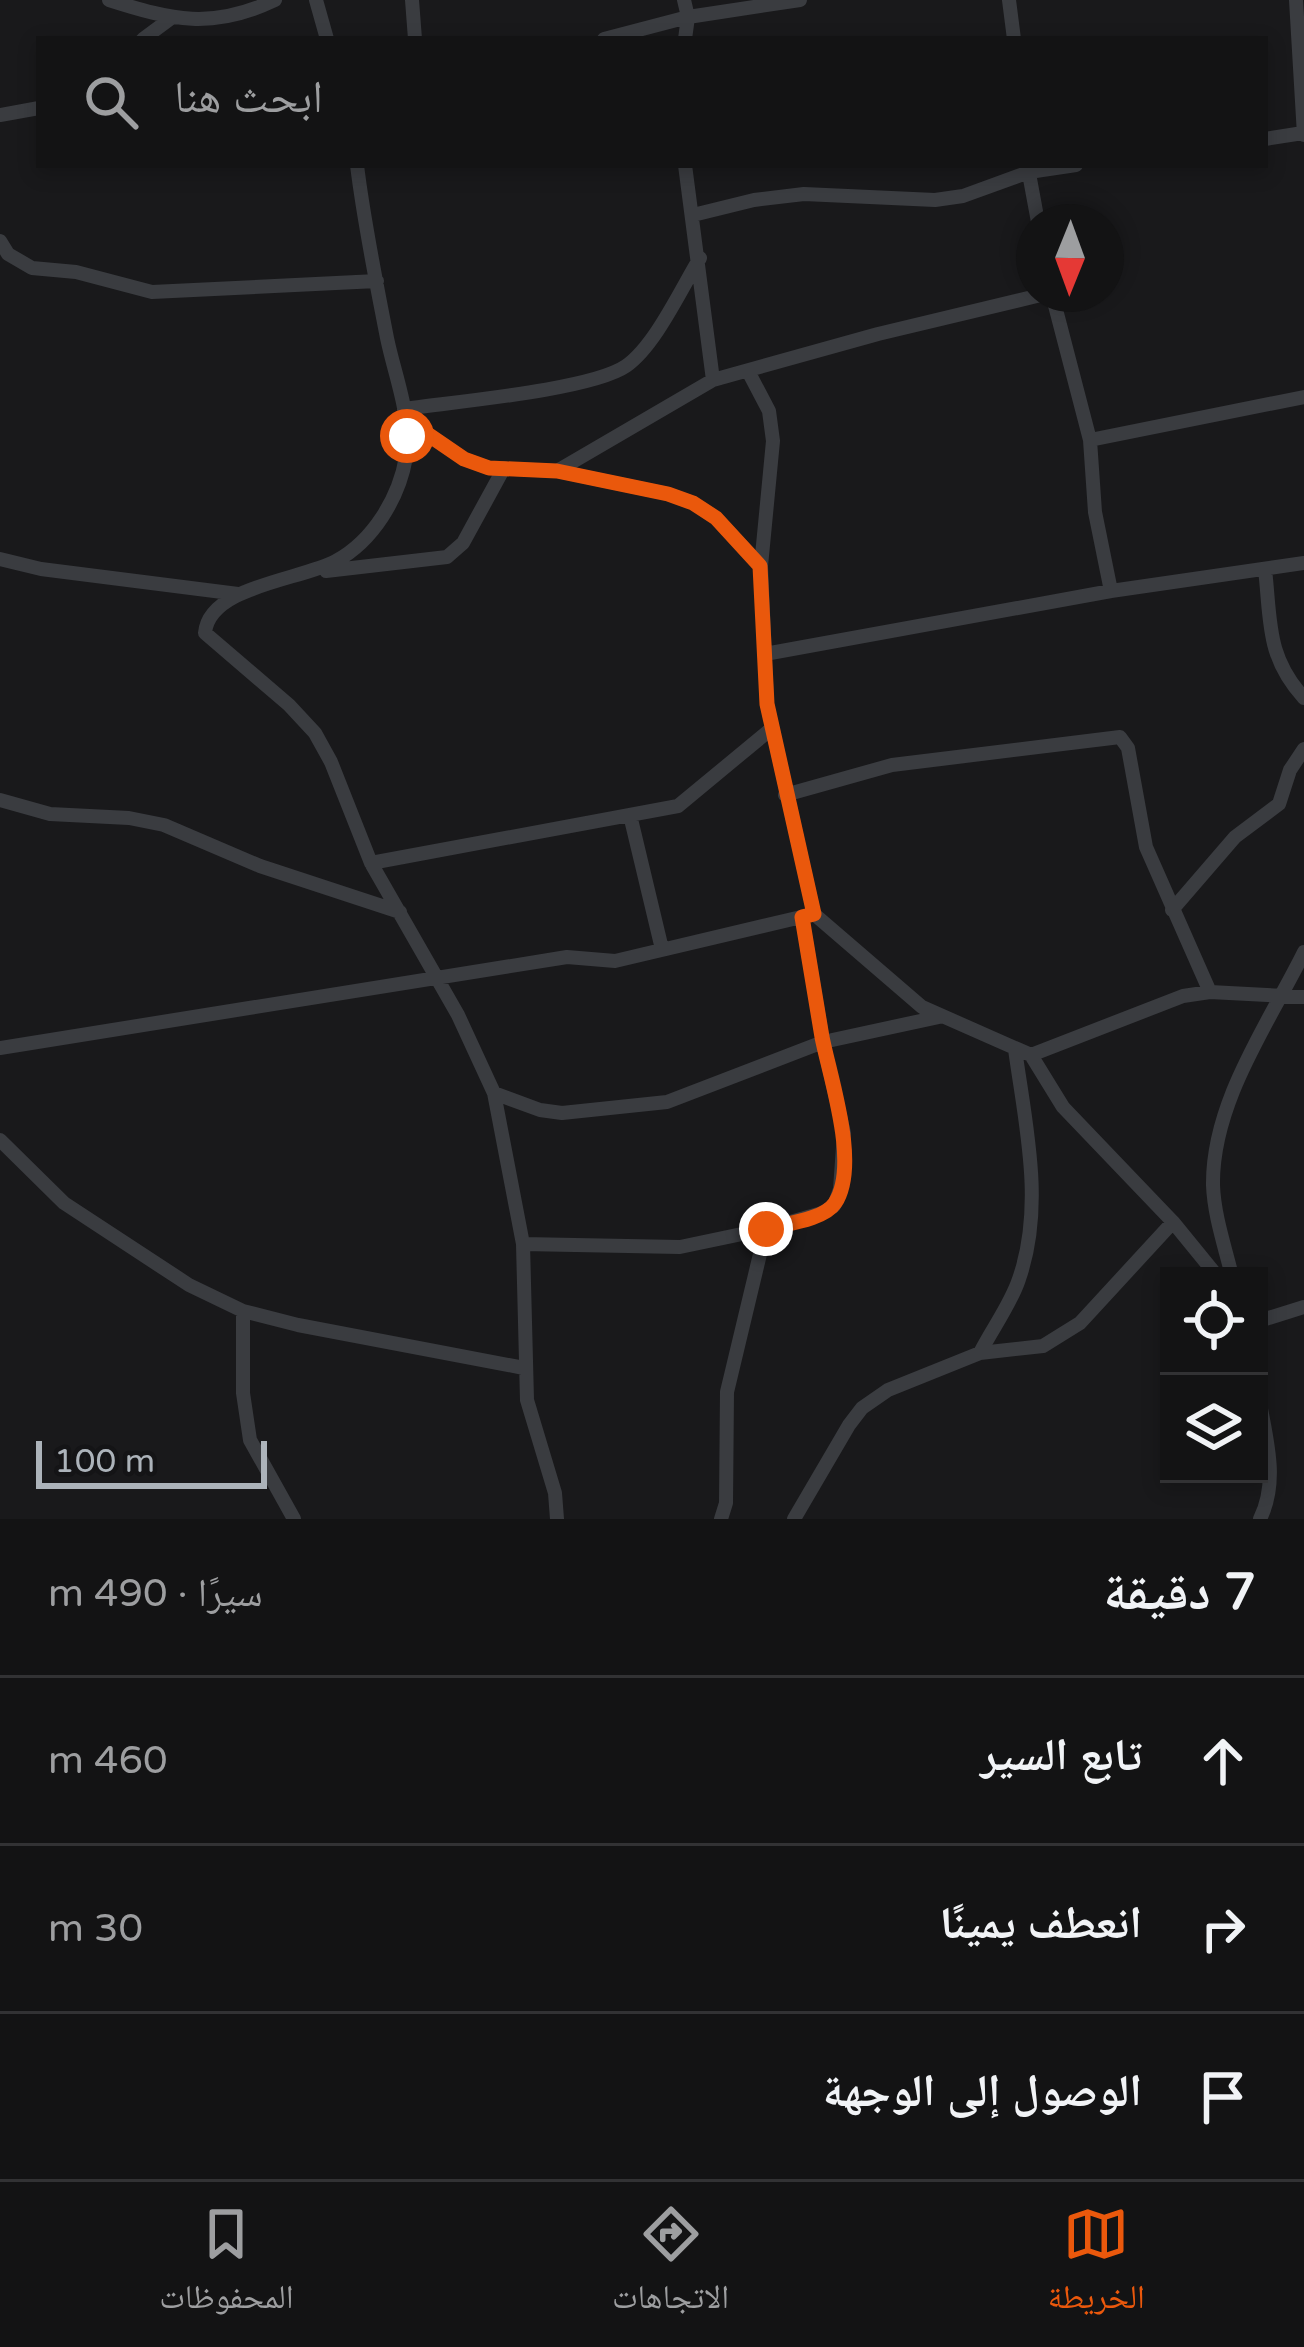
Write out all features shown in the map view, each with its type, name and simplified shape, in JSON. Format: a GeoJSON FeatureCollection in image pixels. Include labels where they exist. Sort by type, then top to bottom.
{"type":"FeatureCollection","features":[{"type":"Feature","properties":{"kind":"street"},"geometry":{"type":"LineString","coordinates":[[109,0],[170,19],[238,15],[275,0]]}},
{"type":"Feature","properties":{"kind":"street"},"geometry":{"type":"LineString","coordinates":[[316,0],[326,36]]}},
{"type":"Feature","properties":{"kind":"street"},"geometry":{"type":"LineString","coordinates":[[412,0],[416,36]]}},
{"type":"Feature","properties":{"kind":"street"},"geometry":{"type":"LineString","coordinates":[[683,0],[688,17],[685,36]]}},
{"type":"Feature","properties":{"kind":"street"},"geometry":{"type":"LineString","coordinates":[[615,36],[688,17],[800,0]]}},
{"type":"Feature","properties":{"kind":"street"},"geometry":{"type":"LineString","coordinates":[[1009,0],[1014,36]]}},
{"type":"Feature","properties":{"kind":"street"},"geometry":{"type":"LineString","coordinates":[[1268,139],[1304,134],[1296,0]]}},
{"type":"Feature","properties":{"kind":"street"},"geometry":{"type":"LineString","coordinates":[[147,36],[170,19]]}},
{"type":"Feature","properties":{"kind":"street"},"geometry":{"type":"LineString","coordinates":[[0,116],[36,109]]}},
{"type":"Feature","properties":{"kind":"street"},"geometry":{"type":"LineString","coordinates":[[312,572],[364,542],[381,520],[405,460],[406,415],[357,168]]}},
{"type":"Feature","properties":{"kind":"street"},"geometry":{"type":"LineString","coordinates":[[685,168],[713,380]]}},
{"type":"Feature","properties":{"kind":"street"},"geometry":{"type":"LineString","coordinates":[[693,215],[803,194],[935,200],[964,196],[1028,168],[1035,204]]}},
{"type":"Feature","properties":{"kind":"street"},"geometry":{"type":"LineString","coordinates":[[0,241],[8,254],[32,268],[76,272],[152,292],[377,281]]}},
{"type":"Feature","properties":{"kind":"street"},"geometry":{"type":"LineString","coordinates":[[406,415],[594,380],[626,366],[646,345],[700,257]]}},
{"type":"Feature","properties":{"kind":"street"},"geometry":{"type":"LineString","coordinates":[[557,471],[713,380],[1016,302]]}},
{"type":"Feature","properties":{"kind":"street"},"geometry":{"type":"LineString","coordinates":[[1054,312],[1090,440],[1095,512],[1112,591]]}},
{"type":"Feature","properties":{"kind":"street"},"geometry":{"type":"LineString","coordinates":[[523,1244],[657,1249],[766,1229],[822,1213],[834,1206],[840,1189],[844,1133],[823,1042],[808,915],[772,729],[765,654],[760,566],[773,442],[769,411],[748,370]]}},
{"type":"Feature","properties":{"kind":"street"},"geometry":{"type":"LineString","coordinates":[[1090,440],[1304,397]]}},
{"type":"Feature","properties":{"kind":"street"},"geometry":{"type":"LineString","coordinates":[[406,415],[464,459],[489,468],[557,471],[693,503],[716,518],[760,566]]}},
{"type":"Feature","properties":{"kind":"street"},"geometry":{"type":"LineString","coordinates":[[504,468],[463,543],[448,557],[312,572],[238,594],[213,611],[206,633],[315,733],[371,863],[436,975],[494,1093],[523,1244],[524,1368],[530,1415],[555,1493],[557,1519]]}},
{"type":"Feature","properties":{"kind":"street"},"geometry":{"type":"LineString","coordinates":[[0,559],[41,569],[238,594]]}},
{"type":"Feature","properties":{"kind":"street"},"geometry":{"type":"LineString","coordinates":[[765,654],[1112,591],[1304,563]]}},
{"type":"Feature","properties":{"kind":"street"},"geometry":{"type":"LineString","coordinates":[[1264,569],[1274,652],[1281,673],[1304,698]]}},
{"type":"Feature","properties":{"kind":"street"},"geometry":{"type":"LineString","coordinates":[[371,863],[678,806],[772,729]]}},
{"type":"Feature","properties":{"kind":"street"},"geometry":{"type":"LineString","coordinates":[[785,795],[892,765],[1120,737],[1128,748],[1146,847],[1210,992]]}},
{"type":"Feature","properties":{"kind":"street"},"geometry":{"type":"LineString","coordinates":[[1172,910],[1234,837],[1279,804],[1290,770],[1304,749]]}},
{"type":"Feature","properties":{"kind":"street"},"geometry":{"type":"LineString","coordinates":[[0,800],[50,814],[129,818],[164,825],[260,866],[400,912]]}},
{"type":"Feature","properties":{"kind":"street"},"geometry":{"type":"LineString","coordinates":[[630,815],[662,950]]}},
{"type":"Feature","properties":{"kind":"street"},"geometry":{"type":"LineString","coordinates":[[0,1048],[436,975],[566,957],[615,961],[808,915]]}},
{"type":"Feature","properties":{"kind":"street"},"geometry":{"type":"LineString","coordinates":[[808,915],[939,1017],[1030,1055],[1063,1107],[1210,1267]]}},
{"type":"Feature","properties":{"kind":"street"},"geometry":{"type":"LineString","coordinates":[[1230,1267],[1213,1182],[1220,1137],[1246,1063],[1304,952]]}},
{"type":"Feature","properties":{"kind":"street"},"geometry":{"type":"LineString","coordinates":[[1030,1055],[1183,996],[1210,992],[1304,997]]}},
{"type":"Feature","properties":{"kind":"street"},"geometry":{"type":"LineString","coordinates":[[494,1093],[540,1111],[562,1113],[667,1102],[823,1042],[939,1017]]}},
{"type":"Feature","properties":{"kind":"street"},"geometry":{"type":"LineString","coordinates":[[980,1353],[1019,1281],[1029,1234],[1032,1184],[1015,1048]]}},
{"type":"Feature","properties":{"kind":"street"},"geometry":{"type":"LineString","coordinates":[[0,1140],[64,1203],[189,1285],[243,1311],[524,1368]]}},
{"type":"Feature","properties":{"kind":"street"},"geometry":{"type":"LineString","coordinates":[[794,1519],[862,1408],[888,1390],[980,1353],[1043,1346],[1062,1336],[1080,1323],[1173,1222]]}},
{"type":"Feature","properties":{"kind":"street"},"geometry":{"type":"LineString","coordinates":[[721,1519],[726,1503],[728,1392],[766,1229]]}},
{"type":"Feature","properties":{"kind":"street"},"geometry":{"type":"LineString","coordinates":[[1268,1318],[1304,1307]]}},
{"type":"Feature","properties":{"kind":"street"},"geometry":{"type":"LineString","coordinates":[[243,1311],[243,1393],[250,1440],[294,1519]]}},
{"type":"Feature","properties":{"kind":"street"},"geometry":{"type":"LineString","coordinates":[[1260,1519],[1272,1482],[1268,1456]]}},
{"type":"Feature","properties":{"kind":"route"},"geometry":{"type":"LineString","coordinates":[[407,436],[407,420],[464,459],[489,468],[557,471],[693,503],[716,518],[760,566],[767,704],[814,914],[802,917],[844,1133],[840,1189],[834,1206],[766,1229]]}}]}
